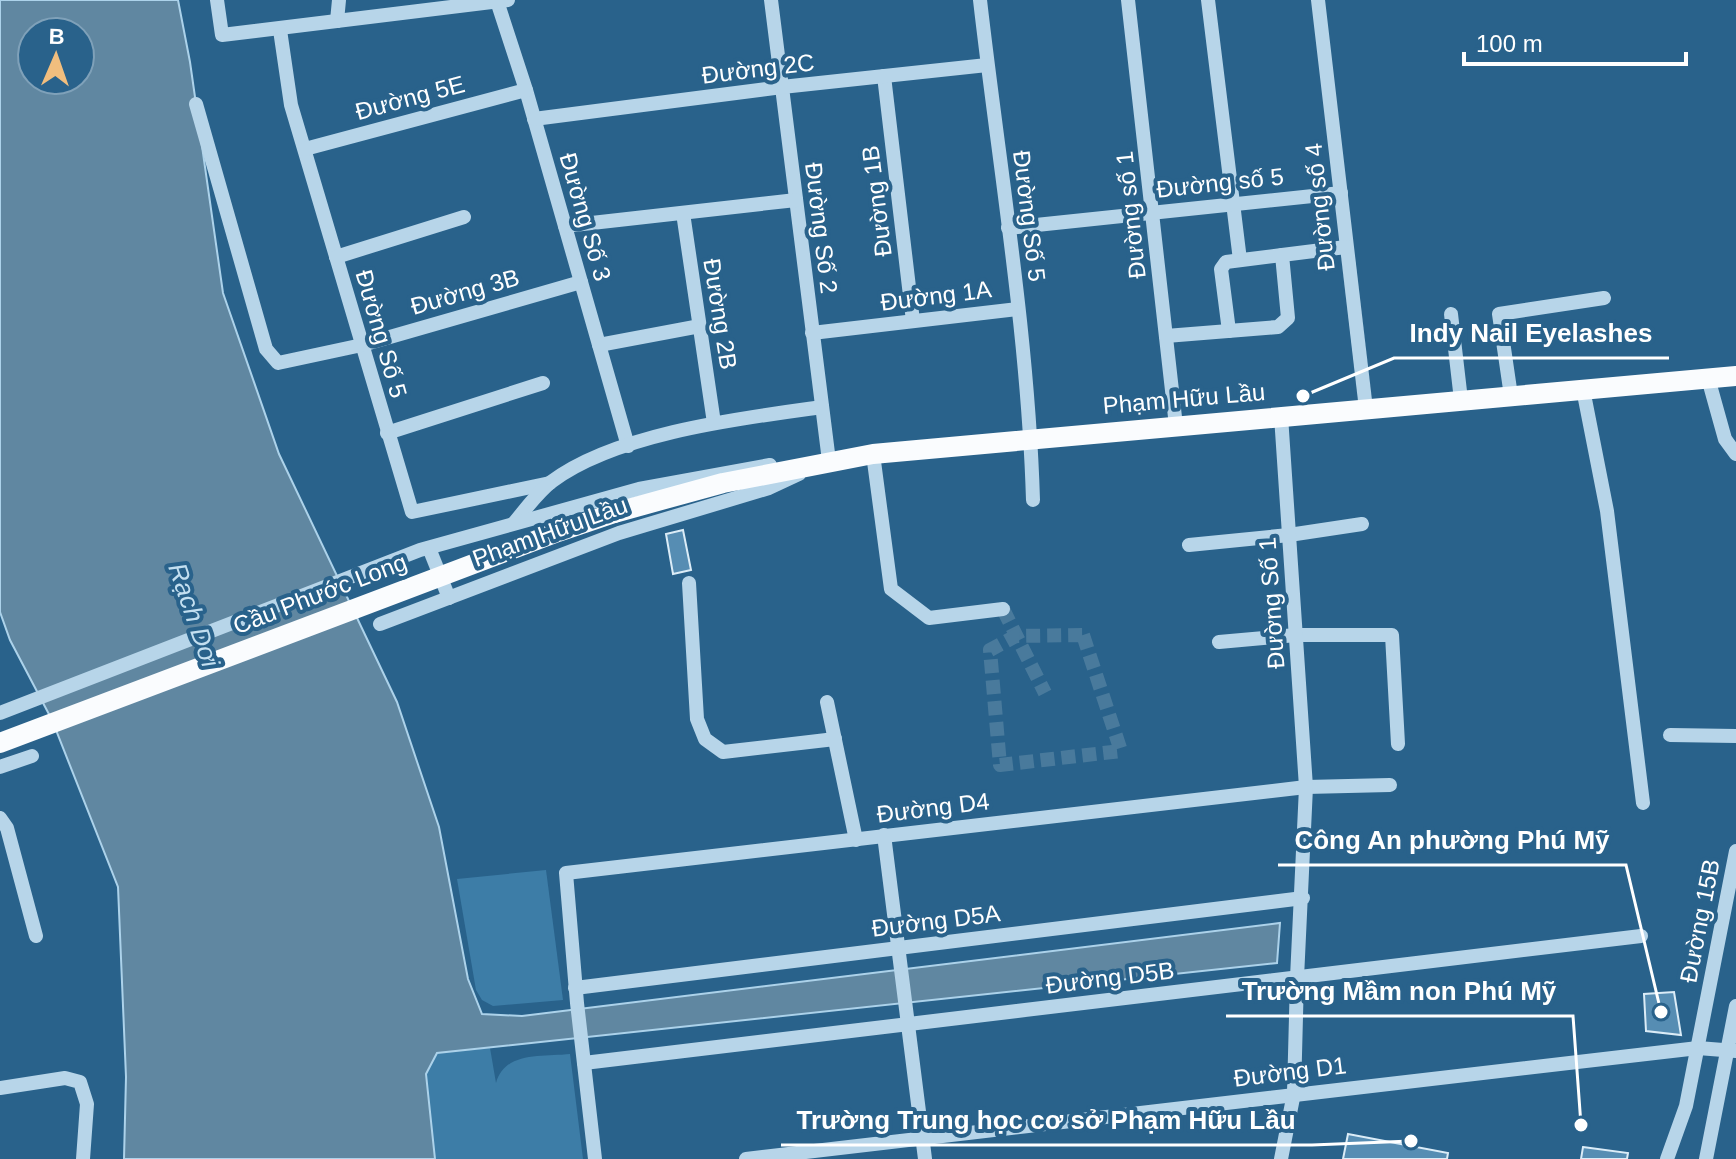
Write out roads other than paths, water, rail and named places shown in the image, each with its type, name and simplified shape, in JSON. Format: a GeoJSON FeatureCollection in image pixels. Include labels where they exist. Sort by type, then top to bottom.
{"type":"FeatureCollection","features":[{"type":"Feature","properties":{"kind":"main road","name":"Phạm Hữu Lầu"},"geometry":{"type":"LineString","coordinates":[[614,513],[723,483],[873,454],[1736,376]]}},
{"type":"Feature","properties":{"kind":"main road","name":"Cầu Phước Long"},"geometry":{"type":"LineString","coordinates":[[0,743],[543,537],[614,513]]}},
{"type":"Feature","properties":{"kind":"street"},"geometry":{"type":"LineString","coordinates":[[217,0],[222,35],[503,1]]}},
{"type":"Feature","properties":{"kind":"street"},"geometry":{"type":"LineString","coordinates":[[337,21],[339,0]]}},
{"type":"Feature","properties":{"kind":"street","name":"Đường Số 2"},"geometry":{"type":"LineString","coordinates":[[771,0],[829,461]]}},
{"type":"Feature","properties":{"kind":"street","name":"Đường Số 5"},"geometry":{"type":"LineString","coordinates":[[980,0],[1018,309],[1031,439],[1033,500]]}},
{"type":"Feature","properties":{"kind":"street","name":"Đường số 1"},"geometry":{"type":"LineString","coordinates":[[1128,0],[1176,426]]}},
{"type":"Feature","properties":{"kind":"street"},"geometry":{"type":"LineString","coordinates":[[1208,0],[1240,260]]}},
{"type":"Feature","properties":{"kind":"street","name":"Đường số 4"},"geometry":{"type":"LineString","coordinates":[[1318,0],[1366,409]]}},
{"type":"Feature","properties":{"kind":"street","name":"Đường Số 3"},"geometry":{"type":"LineString","coordinates":[[503,1],[628,446]]}},
{"type":"Feature","properties":{"kind":"street","name":"Đường Số 5"},"geometry":{"type":"LineString","coordinates":[[280,30],[291,105],[412,512],[550,483]]}},
{"type":"Feature","properties":{"kind":"street","name":"Đường 2C"},"geometry":{"type":"LineString","coordinates":[[534,119],[782,87],[987,65]]}},
{"type":"Feature","properties":{"kind":"street","name":"Đường 1B"},"geometry":{"type":"LineString","coordinates":[[884,76],[913,321]]}},
{"type":"Feature","properties":{"kind":"street","name":"Đường 5E"},"geometry":{"type":"LineString","coordinates":[[305,149],[526,90]]}},
{"type":"Feature","properties":{"kind":"street","name":"Đường 3B"},"geometry":{"type":"LineString","coordinates":[[196,104],[269,355],[278,363],[362,345],[581,282]]}},
{"type":"Feature","properties":{"kind":"street","name":"Đường số 5"},"geometry":{"type":"LineString","coordinates":[[1008,228],[1341,193]]}},
{"type":"Feature","properties":{"kind":"street"},"geometry":{"type":"LineString","coordinates":[[565,226],[796,200]]}},
{"type":"Feature","properties":{"kind":"street","name":"Đường 2B"},"geometry":{"type":"LineString","coordinates":[[683,213],[714,423]]}},
{"type":"Feature","properties":{"kind":"street"},"geometry":{"type":"LineString","coordinates":[[336,257],[464,217]]}},
{"type":"Feature","properties":{"kind":"street"},"geometry":{"type":"LineString","coordinates":[[1229,331],[1221,269],[1226,262],[1346,247]]}},
{"type":"Feature","properties":{"kind":"street"},"geometry":{"type":"LineString","coordinates":[[1166,336],[1278,327],[1288,318],[1282,255]]}},
{"type":"Feature","properties":{"kind":"street"},"geometry":{"type":"LineString","coordinates":[[1511,396],[1499,314],[1604,298]]}},
{"type":"Feature","properties":{"kind":"street","name":"Đường 1A"},"geometry":{"type":"LineString","coordinates":[[812,333],[1018,309]]}},
{"type":"Feature","properties":{"kind":"street"},"geometry":{"type":"LineString","coordinates":[[1451,314],[1461,400]]}},
{"type":"Feature","properties":{"kind":"street"},"geometry":{"type":"LineString","coordinates":[[599,345],[700,326]]}},
{"type":"Feature","properties":{"kind":"street"},"geometry":{"type":"LineString","coordinates":[[1708,378],[1725,439],[1736,454]]}},
{"type":"Feature","properties":{"kind":"street"},"geometry":{"type":"LineString","coordinates":[[387,433],[543,383]]}},
{"type":"Feature","properties":{"kind":"street"},"geometry":{"type":"LineString","coordinates":[[1583,389],[1607,511],[1643,803]]}},
{"type":"Feature","properties":{"kind":"street"},"geometry":{"type":"LineString","coordinates":[[514,523],[550,483],[594,459],[628,446],[714,423],[822,407]]}},
{"type":"Feature","properties":{"kind":"street","name":"Đường Số 1"},"geometry":{"type":"LineString","coordinates":[[1281,416],[1306,787],[1294,1093],[1281,1159]]}},
{"type":"Feature","properties":{"kind":"street"},"geometry":{"type":"LineString","coordinates":[[873,454],[891,589],[929,618],[1003,609]]}},
{"type":"Feature","properties":{"kind":"street","name":"Phạm Hữu Lầu"},"geometry":{"type":"LineString","coordinates":[[425,549],[687,478],[782,463],[829,461]]}},
{"type":"Feature","properties":{"kind":"street","name":"Phạm Hữu Lầu"},"geometry":{"type":"LineString","coordinates":[[380,624],[619,533],[769,488],[829,461]]}},
{"type":"Feature","properties":{"kind":"street"},"geometry":{"type":"LineString","coordinates":[[1189,545],[1362,524]]}},
{"type":"Feature","properties":{"kind":"street"},"geometry":{"type":"LineString","coordinates":[[425,549],[449,598]]}},
{"type":"Feature","properties":{"kind":"street","name":"Cầu Phước Long"},"geometry":{"type":"LineString","coordinates":[[0,713],[425,549]]}},
{"type":"Feature","properties":{"kind":"street"},"geometry":{"type":"LineString","coordinates":[[689,583],[697,719],[705,739],[723,752],[835,739]]}},
{"type":"Feature","properties":{"kind":"street"},"geometry":{"type":"LineString","coordinates":[[1219,642],[1296,635],[1392,635],[1398,744]]}},
{"type":"Feature","properties":{"kind":"street"},"geometry":{"type":"LineString","coordinates":[[827,702],[856,840]]}},
{"type":"Feature","properties":{"kind":"street"},"geometry":{"type":"LineString","coordinates":[[1670,735],[1736,736]]}},
{"type":"Feature","properties":{"kind":"street"},"geometry":{"type":"LineString","coordinates":[[0,767],[32,756]]}},
{"type":"Feature","properties":{"kind":"street","name":"Đường D4"},"geometry":{"type":"LineString","coordinates":[[576,995],[566,873],[1306,787],[1390,785]]}},
{"type":"Feature","properties":{"kind":"street"},"geometry":{"type":"LineString","coordinates":[[0,818],[7,828],[36,936]]}},
{"type":"Feature","properties":{"kind":"street"},"geometry":{"type":"LineString","coordinates":[[884,835],[925,1159]]}},
{"type":"Feature","properties":{"kind":"street","name":"Đường 15B"},"geometry":{"type":"LineString","coordinates":[[1667,1159],[1681,1123],[1698,1048],[1736,851]]}},
{"type":"Feature","properties":{"kind":"street","name":"Đường D5A"},"geometry":{"type":"LineString","coordinates":[[576,995],[900,948],[1303,898]]}},
{"type":"Feature","properties":{"kind":"street","name":"Đường D5B"},"geometry":{"type":"LineString","coordinates":[[583,1056],[908,1018],[1297,978],[1641,936]]}},
{"type":"Feature","properties":{"kind":"street"},"geometry":{"type":"LineString","coordinates":[[576,995],[595,1159]]}},
{"type":"Feature","properties":{"kind":"street"},"geometry":{"type":"LineString","coordinates":[[1706,1159],[1732,1050],[1736,1006]]}},
{"type":"Feature","properties":{"kind":"street","name":"Đường D1"},"geometry":{"type":"LineString","coordinates":[[746,1159],[1698,1048],[1732,1050]]}},
{"type":"Feature","properties":{"kind":"street"},"geometry":{"type":"LineString","coordinates":[[0,1088],[65,1078],[80,1082],[87,1104],[83,1159]]}},
{"type":"Feature","properties":{"kind":"water","name":"Rạch Dơi"},"geometry":{"type":"Polygon","coordinates":[[[0,0],[178,0],[190,62],[223,293],[279,454],[397,702],[439,827],[468,979],[482,1014],[522,1016],[1280,923],[1277,963],[437,1053],[426,1074],[435,1159],[124,1159],[126,1077],[118,887],[52,720],[10,640],[0,612],[0,0]]]}},
{"type":"Feature","properties":{"kind":"tunnel"},"geometry":{"type":"LineString","coordinates":[[1003,609],[1045,693]]}},
{"type":"Feature","properties":{"kind":"tunnel"},"geometry":{"type":"LineString","coordinates":[[1083,635],[1121,751],[1000,765],[990,650],[1016,636],[1083,635]]}},
{"type":"Feature","properties":{"kind":"place","name":"Indy Nail Eyelashes"},"geometry":{"type":"Point","coordinates":[1303,396]}},
{"type":"Feature","properties":{"kind":"place","name":"Công An phường Phú Mỹ"},"geometry":{"type":"Point","coordinates":[1661,1012]}},
{"type":"Feature","properties":{"kind":"place","name":"Trường Mầm non Phú Mỹ"},"geometry":{"type":"Point","coordinates":[1581,1125]}},
{"type":"Feature","properties":{"kind":"place","name":"Trường Trung học cơ sở Phạm Hữu Lầu"},"geometry":{"type":"Point","coordinates":[1411,1141]}}]}
